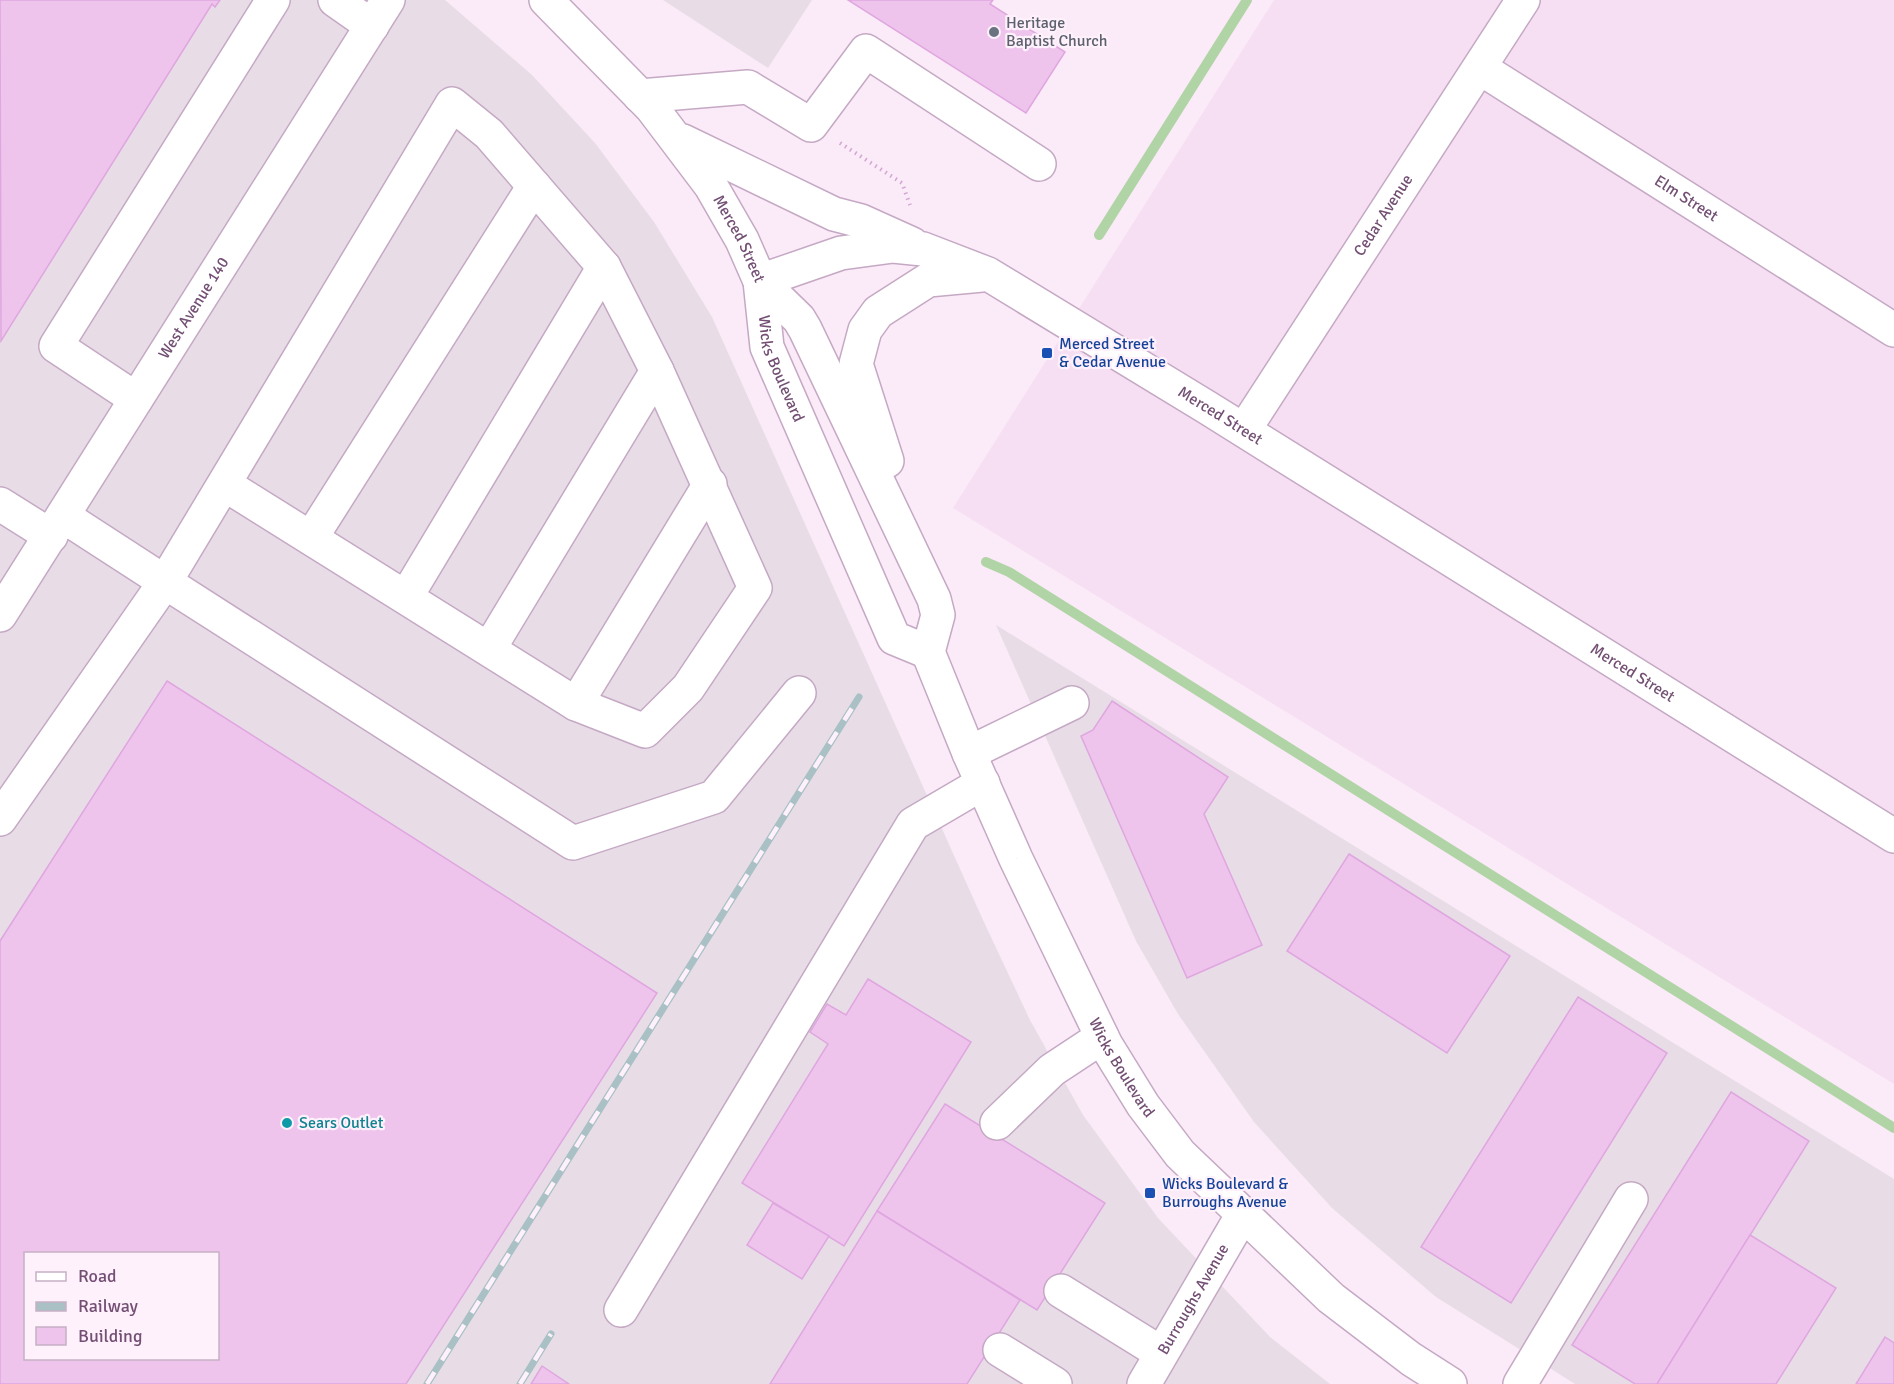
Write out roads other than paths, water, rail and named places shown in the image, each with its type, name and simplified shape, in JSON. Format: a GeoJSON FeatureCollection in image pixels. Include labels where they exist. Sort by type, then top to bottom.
{"type":"FeatureCollection","features":[{"type":"Feature","properties":{"kind":"street"},"geometry":{"type":"LineString","coordinates":[[136,399],[56,346],[273,0]]}},
{"type":"Feature","properties":{"kind":"street"},"geometry":{"type":"LineString","coordinates":[[335,0],[380,13]]}},
{"type":"Feature","properties":{"kind":"street","name":"Merced Street"},"geometry":{"type":"LineString","coordinates":[[546,0],[640,96],[676,138],[711,186],[742,240],[760,281],[841,253],[893,246],[923,249],[988,274],[1244,430],[1894,836]]}},
{"type":"Feature","properties":{"kind":"street","name":"Cedar Avenue"},"geometry":{"type":"LineString","coordinates":[[1244,430],[1522,0]]}},
{"type":"Feature","properties":{"kind":"street","name":"West Avenue 140"},"geometry":{"type":"LineString","coordinates":[[0,615],[380,13]]}},
{"type":"Feature","properties":{"kind":"street"},"geometry":{"type":"LineString","coordinates":[[640,96],[748,87],[811,125],[866,51],[1039,164]]}},
{"type":"Feature","properties":{"kind":"street","name":"Elm Street"},"geometry":{"type":"LineString","coordinates":[[1480,68],[1894,330]]}},
{"type":"Feature","properties":{"kind":"street"},"geometry":{"type":"LineString","coordinates":[[0,819],[165,582],[452,104],[489,134],[604,267],[657,371],[755,588],[688,688],[645,731],[576,704],[224,484]]}},
{"type":"Feature","properties":{"kind":"street"},"geometry":{"type":"LineString","coordinates":[[676,138],[834,214],[861,221],[923,249]]}},
{"type":"Feature","properties":{"kind":"street"},"geometry":{"type":"LineString","coordinates":[[311,538],[534,186]]}},
{"type":"Feature","properties":{"kind":"street"},"geometry":{"type":"LineString","coordinates":[[406,597],[604,267]]}},
{"type":"Feature","properties":{"kind":"street"},"geometry":{"type":"LineString","coordinates":[[934,599],[856,364],[865,330],[878,312],[928,280],[988,274]]}},
{"type":"Feature","properties":{"kind":"street","name":"Wicks Boulevard"},"geometry":{"type":"LineString","coordinates":[[760,281],[799,319],[805,329],[934,599],[938,615],[928,652],[969,753],[1016,859],[1102,1036],[1133,1089],[1169,1141],[1331,1298],[1411,1359],[1450,1384]]}},
{"type":"Feature","properties":{"kind":"street","name":"Wicks Boulevard"},"geometry":{"type":"LineString","coordinates":[[760,281],[766,347],[867,579],[894,638],[928,652]]}},
{"type":"Feature","properties":{"kind":"street"},"geometry":{"type":"LineString","coordinates":[[489,649],[657,371]]}},
{"type":"Feature","properties":{"kind":"street"},"geometry":{"type":"LineString","coordinates":[[576,704],[710,484]]}},
{"type":"Feature","properties":{"kind":"street"},"geometry":{"type":"LineString","coordinates":[[0,504],[57,526],[165,582],[573,843],[714,796],[799,693]]}},
{"type":"Feature","properties":{"kind":"street"},"geometry":{"type":"LineString","coordinates":[[969,753],[1072,703]]}},
{"type":"Feature","properties":{"kind":"street"},"geometry":{"type":"LineString","coordinates":[[621,1310],[913,824],[983,783]]}},
{"type":"Feature","properties":{"kind":"street"},"geometry":{"type":"LineString","coordinates":[[997,1124],[1052,1070],[1102,1036]]}},
{"type":"Feature","properties":{"kind":"street"},"geometry":{"type":"LineString","coordinates":[[1520,1384],[1631,1199]]}},
{"type":"Feature","properties":{"kind":"street","name":"Burroughs Avenue"},"geometry":{"type":"LineString","coordinates":[[1144,1384],[1243,1214]]}},
{"type":"Feature","properties":{"kind":"street"},"geometry":{"type":"LineString","coordinates":[[1061,1291],[1161,1353]]}},
{"type":"Feature","properties":{"kind":"street"},"geometry":{"type":"LineString","coordinates":[[1000,1350],[1055,1384]]}},
{"type":"Feature","properties":{"kind":"waterway"},"geometry":{"type":"LineString","coordinates":[[1099,235],[1247,0]]}},
{"type":"Feature","properties":{"kind":"waterway"},"geometry":{"type":"LineString","coordinates":[[986,562],[1009,572],[1894,1128]]}},
{"type":"Feature","properties":{"kind":"railway"},"geometry":{"type":"LineString","coordinates":[[427,1384],[859,697]]}},
{"type":"Feature","properties":{"kind":"railway"},"geometry":{"type":"LineString","coordinates":[[520,1384],[551,1334]]}},
{"type":"Feature","properties":{"kind":"place","name":"Heritage Baptist Church"},"geometry":{"type":"Point","coordinates":[994,32]}},
{"type":"Feature","properties":{"kind":"place","name":"Merced Street & Cedar Avenue"},"geometry":{"type":"Point","coordinates":[1047,353]}},
{"type":"Feature","properties":{"kind":"place","name":"Sears Outlet"},"geometry":{"type":"Point","coordinates":[287,1123]}},
{"type":"Feature","properties":{"kind":"place","name":"Wicks Boulevard & Burroughs Avenue"},"geometry":{"type":"Point","coordinates":[1150,1193]}}]}
